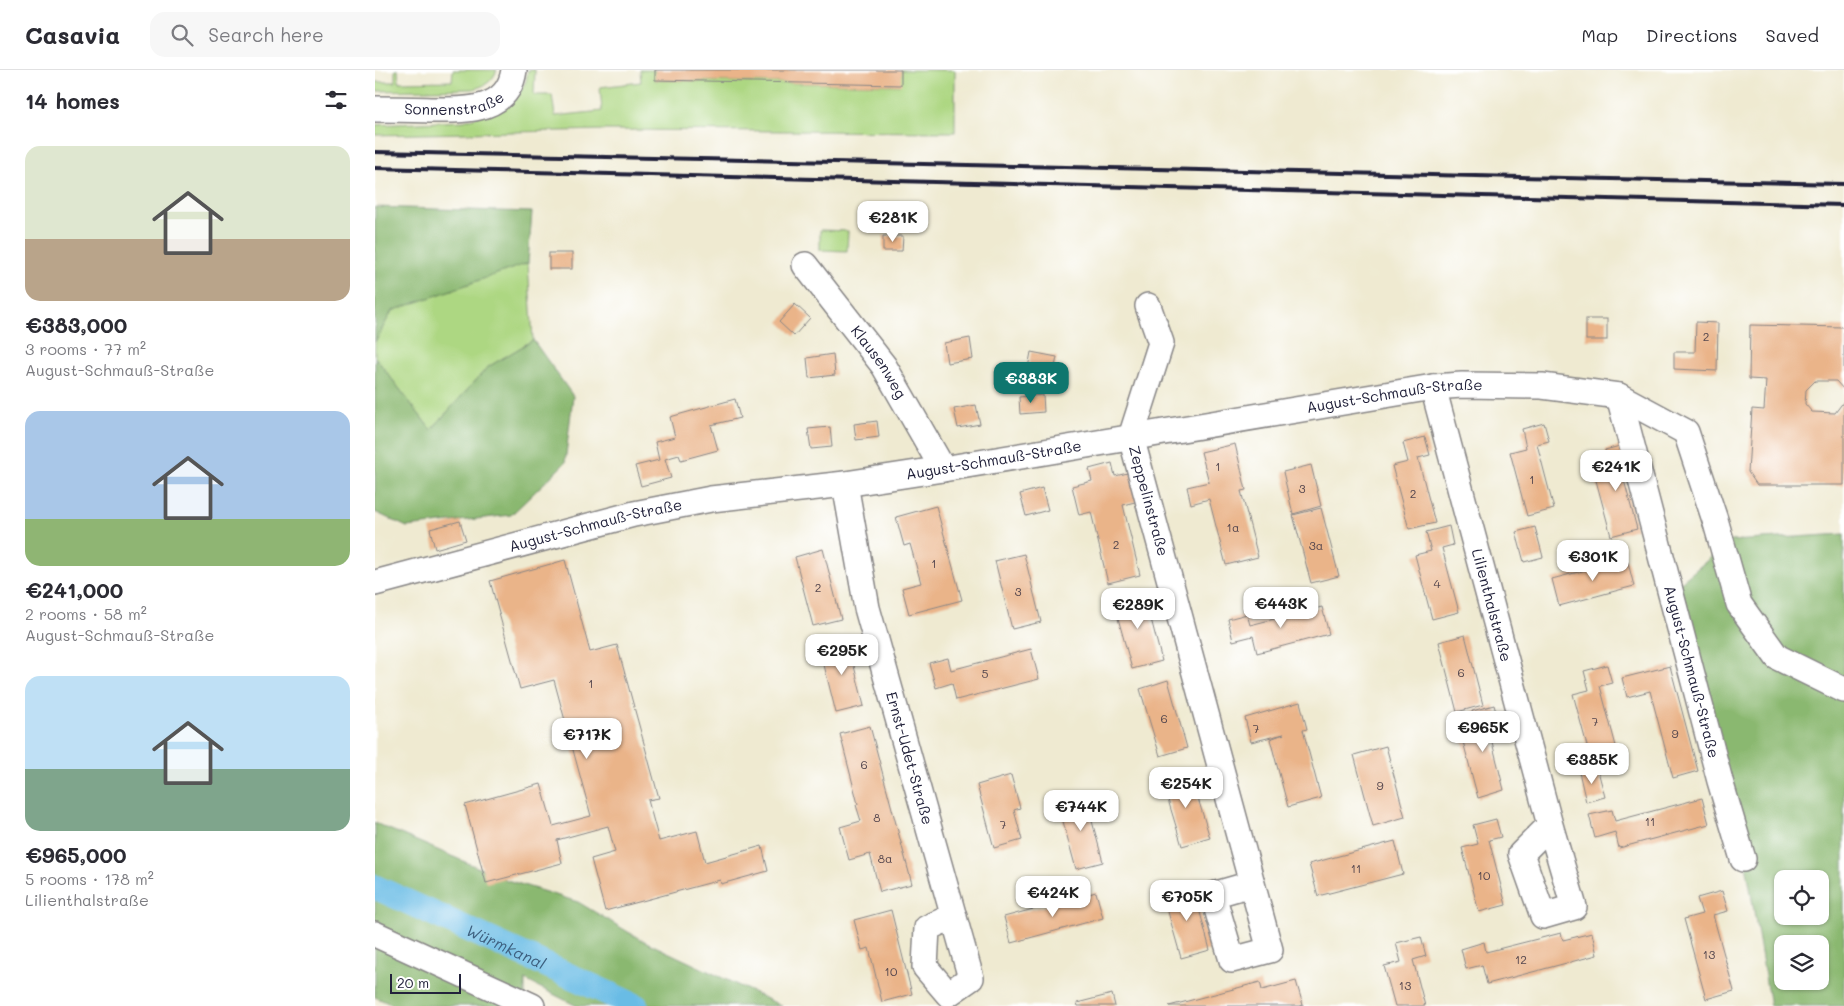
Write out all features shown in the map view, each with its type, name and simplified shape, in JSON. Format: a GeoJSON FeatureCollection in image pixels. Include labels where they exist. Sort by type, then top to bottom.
{"type":"FeatureCollection","features":[{"type":"Feature","properties":{"kind":"street","name":"Sonnenstraße"},"geometry":{"type":"LineString","coordinates":[[375,109],[473,110],[495,102],[505,94],[513,82],[514,70]]}},
{"type":"Feature","properties":{"kind":"street","name":"Klausenweg"},"geometry":{"type":"LineString","coordinates":[[805,265],[884,366],[943,469]]}},
{"type":"Feature","properties":{"kind":"street"},"geometry":{"type":"LineString","coordinates":[[1131,437],[1161,343],[1148,306]]}},
{"type":"Feature","properties":{"kind":"street","name":"August-Schmauß-Straße"},"geometry":{"type":"LineString","coordinates":[[375,583],[634,514],[711,499],[845,484],[943,469],[1433,387],[1462,385],[1542,386],[1619,396],[1686,432],[1716,523],[1739,604],[1777,657],[1844,690]]}},
{"type":"Feature","properties":{"kind":"street","name":"Lilienthalstraße"},"geometry":{"type":"LineString","coordinates":[[1433,387],[1550,825]]}},
{"type":"Feature","properties":{"kind":"street","name":"August-Schmauß-Straße"},"geometry":{"type":"LineString","coordinates":[[1619,396],[1743,859]]}},
{"type":"Feature","properties":{"kind":"street","name":"Zeppelinstraße"},"geometry":{"type":"LineString","coordinates":[[1131,437],[1251,884]]}},
{"type":"Feature","properties":{"kind":"street","name":"Ernst-Udet-Straße"},"geometry":{"type":"LineString","coordinates":[[845,484],[867,608],[954,916]]}},
{"type":"Feature","properties":{"kind":"street"},"geometry":{"type":"LineString","coordinates":[[375,934],[532,1006]]}},
{"type":"Feature","properties":{"kind":"green space"},"geometry":{"type":"Polygon","coordinates":[[[395,70],[398,70],[399,82],[452,81],[453,70],[497,70],[488,83],[473,89],[375,91],[375,82],[395,82],[395,70]]]}},
{"type":"Feature","properties":{"kind":"green space"},"geometry":{"type":"Polygon","coordinates":[[[528,70],[535,70],[534,95],[552,95],[555,116],[602,111],[600,87],[641,82],[640,70],[655,70],[655,80],[900,85],[901,70],[955,70],[955,132],[605,130],[375,135],[375,125],[464,121],[508,106],[516,99],[526,81],[528,70]]]}},
{"type":"Feature","properties":{"kind":"green space"},"geometry":{"type":"Polygon","coordinates":[[[375,207],[532,212],[528,263],[392,311],[375,342],[375,207]]]}},
{"type":"Feature","properties":{"kind":"green space"},"geometry":{"type":"Polygon","coordinates":[[[820,230],[848,231],[847,251],[820,250],[820,230]]]}},
{"type":"Feature","properties":{"kind":"green space"},"geometry":{"type":"Polygon","coordinates":[[[528,263],[533,340],[488,367],[431,430],[375,357],[375,342],[391,311],[528,263]]]}},
{"type":"Feature","properties":{"kind":"green space"},"geometry":{"type":"Polygon","coordinates":[[[533,340],[573,396],[565,463],[511,515],[407,527],[375,512],[375,357],[431,430],[488,367],[533,340]]]}},
{"type":"Feature","properties":{"kind":"green space"},"geometry":{"type":"Polygon","coordinates":[[[1844,534],[1844,1006],[1770,1006],[1745,858],[1671,590],[1731,541],[1844,534]]]}},
{"type":"Feature","properties":{"kind":"green space"},"geometry":{"type":"Polygon","coordinates":[[[375,823],[507,880],[578,902],[640,939],[782,1006],[577,1006],[525,980],[525,1006],[395,1006],[375,997],[375,823]]]}},
{"type":"Feature","properties":{"kind":"building"},"geometry":{"type":"Polygon","coordinates":[[[655,70],[901,70],[901,85],[655,80],[655,70]]]}},
{"type":"Feature","properties":{"kind":"building"},"geometry":{"type":"Polygon","coordinates":[[[883,236],[903,236],[902,251],[883,251],[883,236]]]}},
{"type":"Feature","properties":{"kind":"building"},"geometry":{"type":"Polygon","coordinates":[[[549,253],[572,253],[572,269],[549,269],[549,253]]]}},
{"type":"Feature","properties":{"kind":"building"},"geometry":{"type":"Polygon","coordinates":[[[795,304],[810,318],[794,336],[779,322],[795,304]]]}},
{"type":"Feature","properties":{"kind":"building"},"geometry":{"type":"Polygon","coordinates":[[[1586,319],[1607,319],[1607,340],[1586,340],[1586,319]]]}},
{"type":"Feature","properties":{"kind":"building"},"geometry":{"type":"Polygon","coordinates":[[[1696,322],[1718,323],[1717,371],[1674,369],[1674,352],[1695,352],[1696,322]]]}},
{"type":"Feature","properties":{"kind":"building"},"geometry":{"type":"Polygon","coordinates":[[[1750,325],[1844,327],[1844,390],[1836,381],[1815,381],[1806,390],[1805,404],[1812,412],[1835,413],[1844,401],[1844,485],[1757,485],[1748,472],[1752,409],[1764,410],[1766,380],[1749,379],[1750,325]]]}},
{"type":"Feature","properties":{"kind":"building"},"geometry":{"type":"Polygon","coordinates":[[[970,338],[973,359],[947,363],[944,343],[970,338]]]}},
{"type":"Feature","properties":{"kind":"building"},"geometry":{"type":"Polygon","coordinates":[[[1031,352],[1057,357],[1054,372],[1028,368],[1031,352]]]}},
{"type":"Feature","properties":{"kind":"building"},"geometry":{"type":"Polygon","coordinates":[[[833,354],[835,375],[809,378],[807,358],[833,354]]]}},
{"type":"Feature","properties":{"kind":"building"},"geometry":{"type":"Polygon","coordinates":[[[1043,395],[1044,412],[1020,414],[1019,397],[1043,395]]]}},
{"type":"Feature","properties":{"kind":"building"},"geometry":{"type":"Polygon","coordinates":[[[735,399],[740,418],[711,425],[718,450],[681,460],[679,455],[665,459],[671,478],[641,486],[635,466],[659,460],[655,442],[675,437],[670,417],[735,399]]]}},
{"type":"Feature","properties":{"kind":"building"},"geometry":{"type":"Polygon","coordinates":[[[976,405],[980,424],[958,428],[954,409],[976,405]]]}},
{"type":"Feature","properties":{"kind":"building"},"geometry":{"type":"Polygon","coordinates":[[[877,421],[879,437],[856,440],[854,424],[877,421]]]}},
{"type":"Feature","properties":{"kind":"building"},"geometry":{"type":"Polygon","coordinates":[[[1544,423],[1549,441],[1537,444],[1554,509],[1527,516],[1510,452],[1526,448],[1522,429],[1544,423]]]}},
{"type":"Feature","properties":{"kind":"building"},"geometry":{"type":"Polygon","coordinates":[[[830,427],[832,447],[811,449],[808,429],[830,427]]]}},
{"type":"Feature","properties":{"kind":"building"},"geometry":{"type":"Polygon","coordinates":[[[1425,437],[1430,455],[1418,458],[1435,523],[1409,529],[1392,466],[1408,462],[1403,443],[1425,437]]]}},
{"type":"Feature","properties":{"kind":"building"},"geometry":{"type":"Polygon","coordinates":[[[1235,444],[1246,490],[1241,491],[1258,557],[1226,565],[1209,499],[1191,504],[1187,487],[1209,482],[1201,452],[1235,444]]]}},
{"type":"Feature","properties":{"kind":"building"},"geometry":{"type":"Polygon","coordinates":[[[1627,444],[1632,462],[1620,465],[1637,529],[1611,536],[1594,473],[1610,468],[1605,450],[1627,444]]]}},
{"type":"Feature","properties":{"kind":"building"},"geometry":{"type":"Polygon","coordinates":[[[1112,463],[1115,476],[1132,472],[1139,501],[1123,505],[1140,575],[1108,583],[1091,512],[1079,515],[1072,486],[1092,481],[1089,469],[1112,463]]]}},
{"type":"Feature","properties":{"kind":"building"},"geometry":{"type":"Polygon","coordinates":[[[1311,465],[1321,506],[1293,514],[1283,472],[1311,465]]]}},
{"type":"Feature","properties":{"kind":"building"},"geometry":{"type":"Polygon","coordinates":[[[1042,488],[1048,510],[1026,516],[1020,494],[1042,488]]]}},
{"type":"Feature","properties":{"kind":"building"},"geometry":{"type":"Polygon","coordinates":[[[936,506],[962,600],[909,614],[902,588],[921,583],[910,544],[904,546],[896,517],[936,506]]]}},
{"type":"Feature","properties":{"kind":"building"},"geometry":{"type":"Polygon","coordinates":[[[1321,508],[1339,576],[1311,583],[1293,515],[1321,508]]]}},
{"type":"Feature","properties":{"kind":"building"},"geometry":{"type":"Polygon","coordinates":[[[460,521],[466,540],[435,549],[430,529],[460,521]]]}},
{"type":"Feature","properties":{"kind":"building"},"geometry":{"type":"Polygon","coordinates":[[[1449,526],[1453,545],[1442,548],[1459,612],[1432,619],[1415,555],[1431,551],[1426,532],[1449,526]]]}},
{"type":"Feature","properties":{"kind":"building"},"geometry":{"type":"Polygon","coordinates":[[[1535,527],[1543,557],[1524,562],[1516,532],[1535,527]]]}},
{"type":"Feature","properties":{"kind":"building"},"geometry":{"type":"Polygon","coordinates":[[[823,549],[841,619],[813,626],[795,557],[823,549]]]}},
{"type":"Feature","properties":{"kind":"building"},"geometry":{"type":"Polygon","coordinates":[[[1024,554],[1041,622],[1012,629],[995,561],[1024,554]]]}},
{"type":"Feature","properties":{"kind":"building"},"geometry":{"type":"Polygon","coordinates":[[[1627,559],[1634,586],[1559,606],[1552,579],[1627,559]]]}},
{"type":"Feature","properties":{"kind":"building"},"geometry":{"type":"Polygon","coordinates":[[[565,560],[590,652],[617,645],[659,798],[648,800],[659,841],[697,831],[705,862],[762,846],[768,871],[721,884],[720,880],[605,911],[591,859],[615,852],[608,826],[557,840],[562,863],[486,883],[465,805],[541,784],[553,826],[591,816],[554,680],[520,689],[490,581],[565,560]]]}},
{"type":"Feature","properties":{"kind":"building"},"geometry":{"type":"Polygon","coordinates":[[[1144,592],[1162,661],[1132,669],[1113,600],[1144,592]]]}},
{"type":"Feature","properties":{"kind":"building"},"geometry":{"type":"Polygon","coordinates":[[[1322,607],[1329,634],[1257,653],[1253,636],[1233,641],[1228,619],[1247,614],[1250,625],[1322,607]]]}},
{"type":"Feature","properties":{"kind":"building"},"geometry":{"type":"Polygon","coordinates":[[[1465,635],[1483,705],[1457,712],[1439,642],[1465,635]]]}},
{"type":"Feature","properties":{"kind":"building"},"geometry":{"type":"Polygon","coordinates":[[[847,638],[864,706],[836,713],[819,645],[847,638]]]}},
{"type":"Feature","properties":{"kind":"building"},"geometry":{"type":"Polygon","coordinates":[[[1031,649],[1039,679],[956,700],[952,683],[936,688],[929,663],[948,658],[951,670],[1031,649]]]}},
{"type":"Feature","properties":{"kind":"building"},"geometry":{"type":"Polygon","coordinates":[[[1607,665],[1612,683],[1600,686],[1617,750],[1590,757],[1573,694],[1589,690],[1584,671],[1607,665]]]}},
{"type":"Feature","properties":{"kind":"building"},"geometry":{"type":"Polygon","coordinates":[[[1670,666],[1698,771],[1673,778],[1650,691],[1627,697],[1622,678],[1670,666]]]}},
{"type":"Feature","properties":{"kind":"building"},"geometry":{"type":"Polygon","coordinates":[[[1168,680],[1187,748],[1160,756],[1140,689],[1168,680]]]}},
{"type":"Feature","properties":{"kind":"building"},"geometry":{"type":"Polygon","coordinates":[[[1300,702],[1307,729],[1303,730],[1321,798],[1288,807],[1270,739],[1284,734],[1251,742],[1245,718],[1300,702]]]}},
{"type":"Feature","properties":{"kind":"building"},"geometry":{"type":"Polygon","coordinates":[[[1494,705],[1499,723],[1488,726],[1504,790],[1478,798],[1461,734],[1477,730],[1472,711],[1494,705]]]}},
{"type":"Feature","properties":{"kind":"building"},"geometry":{"type":"Polygon","coordinates":[[[870,726],[912,884],[880,892],[870,854],[849,860],[840,827],[861,821],[840,734],[870,726]]]}},
{"type":"Feature","properties":{"kind":"building"},"geometry":{"type":"Polygon","coordinates":[[[1386,746],[1405,817],[1373,826],[1354,755],[1386,746]]]}},
{"type":"Feature","properties":{"kind":"building"},"geometry":{"type":"Polygon","coordinates":[[[1597,767],[1605,797],[1586,802],[1579,772],[1597,767]]]}},
{"type":"Feature","properties":{"kind":"building"},"geometry":{"type":"Polygon","coordinates":[[[1190,772],[1210,838],[1182,846],[1162,780],[1190,772]]]}},
{"type":"Feature","properties":{"kind":"building"},"geometry":{"type":"Polygon","coordinates":[[[1011,775],[1020,808],[1014,810],[1022,840],[994,848],[977,785],[1011,775]]]}},
{"type":"Feature","properties":{"kind":"building"},"geometry":{"type":"Polygon","coordinates":[[[1085,795],[1103,862],[1076,869],[1058,803],[1085,795]]]}},
{"type":"Feature","properties":{"kind":"building"},"geometry":{"type":"Polygon","coordinates":[[[1702,798],[1709,824],[1619,848],[1615,832],[1595,838],[1589,815],[1612,810],[1615,821],[1702,798]]]}},
{"type":"Feature","properties":{"kind":"building"},"geometry":{"type":"Polygon","coordinates":[[[1496,819],[1501,837],[1489,840],[1506,905],[1479,912],[1462,848],[1478,844],[1473,825],[1496,819]]]}},
{"type":"Feature","properties":{"kind":"building"},"geometry":{"type":"Polygon","coordinates":[[[1395,841],[1403,874],[1318,896],[1309,864],[1395,841]]]}},
{"type":"Feature","properties":{"kind":"building"},"geometry":{"type":"Polygon","coordinates":[[[1193,886],[1210,950],[1181,958],[1163,894],[1193,886]]]}},
{"type":"Feature","properties":{"kind":"building"},"geometry":{"type":"Polygon","coordinates":[[[1722,891],[1728,911],[1713,915],[1734,991],[1706,999],[1684,919],[1702,914],[1697,898],[1722,891]]]}},
{"type":"Feature","properties":{"kind":"building"},"geometry":{"type":"Polygon","coordinates":[[[1096,892],[1103,918],[1011,943],[1004,917],[1096,892]]]}},
{"type":"Feature","properties":{"kind":"building"},"geometry":{"type":"Polygon","coordinates":[[[891,910],[912,994],[882,1002],[869,948],[862,950],[854,920],[891,910]]]}},
{"type":"Feature","properties":{"kind":"building"},"geometry":{"type":"Polygon","coordinates":[[[1561,933],[1563,940],[1592,933],[1597,955],[1487,984],[1482,965],[1466,969],[1461,949],[1484,942],[1486,952],[1561,933]]]}},
{"type":"Feature","properties":{"kind":"building"},"geometry":{"type":"Polygon","coordinates":[[[1421,937],[1426,956],[1413,960],[1425,1006],[1395,1006],[1384,966],[1401,962],[1396,943],[1421,937]]]}},
{"type":"Feature","properties":{"kind":"building"},"geometry":{"type":"Polygon","coordinates":[[[1296,981],[1303,1005],[1300,1006],[1169,1006],[1260,982],[1262,990],[1296,981]]]}},
{"type":"Feature","properties":{"kind":"building"},"geometry":{"type":"Polygon","coordinates":[[[1112,994],[1115,1006],[1078,1006],[1077,1003],[1112,994]]]}},
{"type":"Feature","properties":{"kind":"waterway","name":"Würmkanal"},"geometry":{"type":"LineString","coordinates":[[375,887],[636,1006]]}},
{"type":"Feature","properties":{"kind":"railway"},"geometry":{"type":"LineString","coordinates":[[375,152],[1844,184]]}},
{"type":"Feature","properties":{"kind":"railway"},"geometry":{"type":"LineString","coordinates":[[375,168],[1844,205]]}}]}
